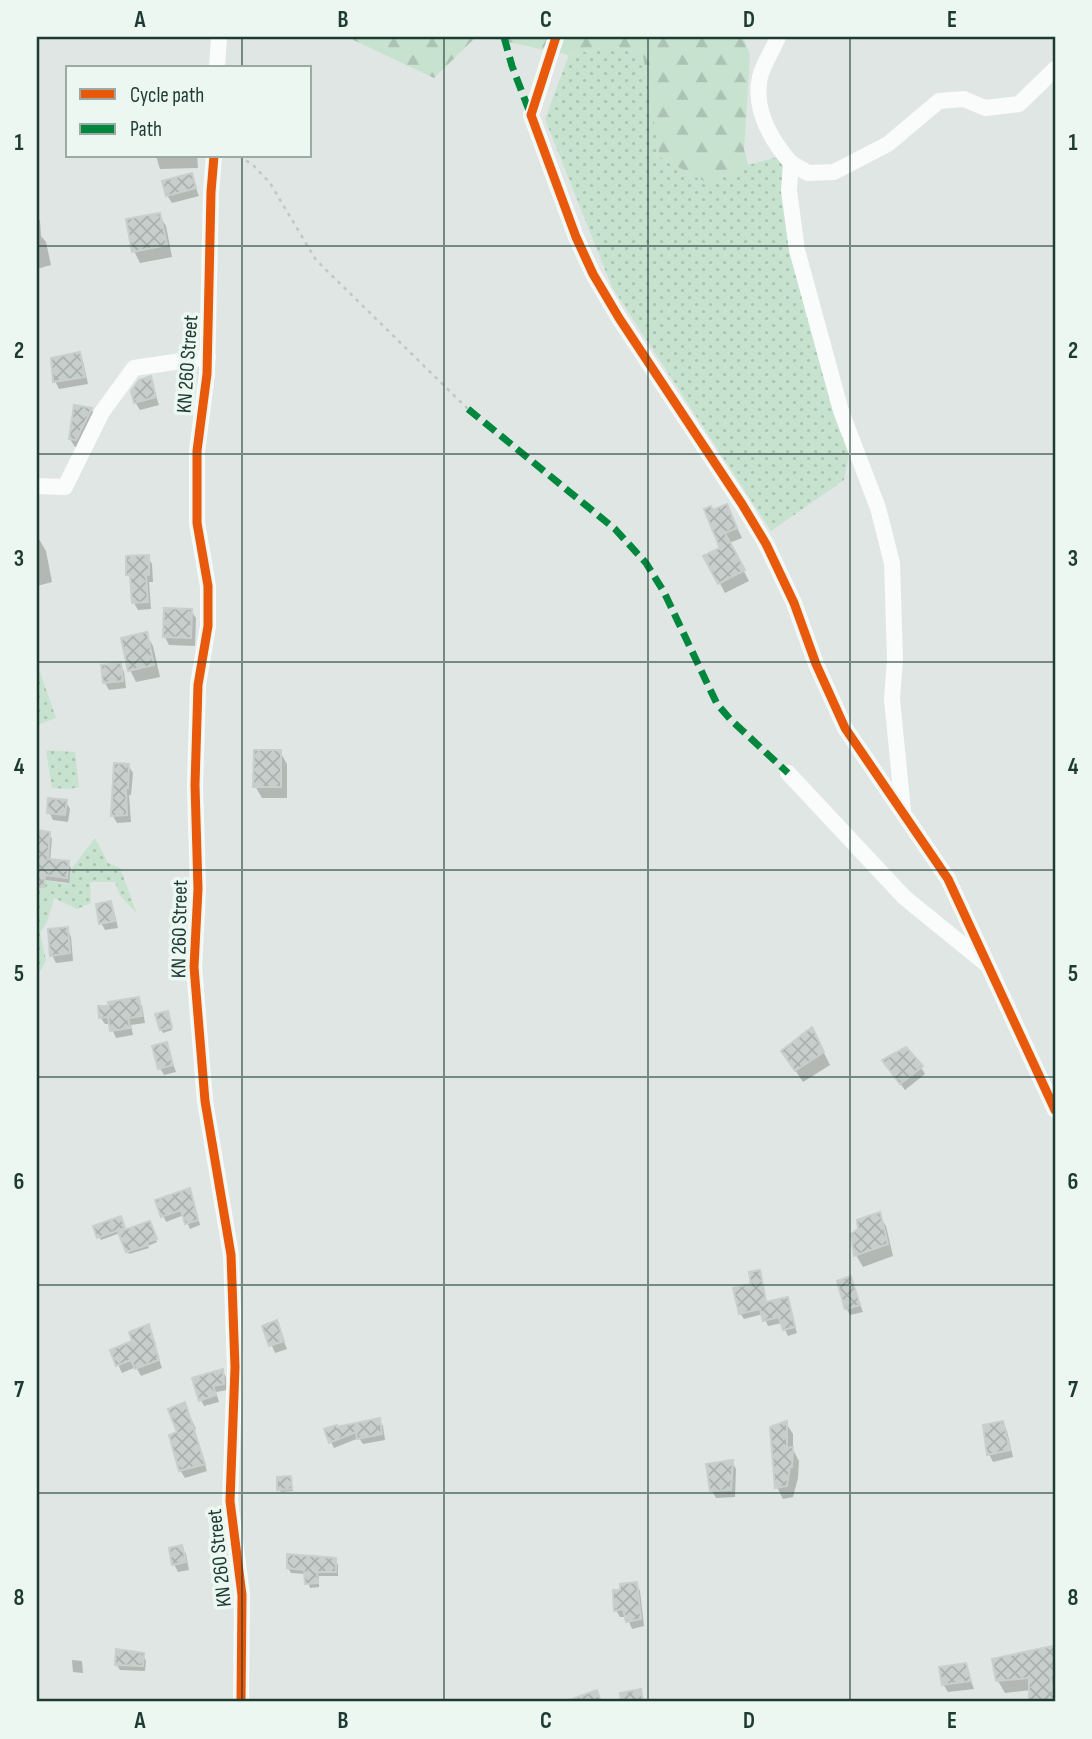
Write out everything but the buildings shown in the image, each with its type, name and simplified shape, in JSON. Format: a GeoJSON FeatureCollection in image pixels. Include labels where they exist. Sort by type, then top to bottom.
{"type":"FeatureCollection","features":[{"type":"Feature","properties":{"kind":"street"},"geometry":{"type":"LineString","coordinates":[[217,66],[219,37]]}},
{"type":"Feature","properties":{"kind":"street"},"geometry":{"type":"LineString","coordinates":[[556,37],[531,115],[576,237],[593,274],[760,534],[794,603],[816,664],[845,728],[948,879],[1055,1110]]}},
{"type":"Feature","properties":{"kind":"street"},"geometry":{"type":"LineString","coordinates":[[778,37],[760,77],[760,107],[772,140],[791,163],[808,173],[834,172],[888,144],[939,101],[964,99],[985,108],[1019,104],[1055,69]]}},
{"type":"Feature","properties":{"kind":"street","name":"KN 260 Street"},"geometry":{"type":"LineString","coordinates":[[214,158],[208,357],[197,451],[197,523],[208,586],[208,612],[198,698],[195,785],[198,889],[194,967],[205,1101],[231,1255],[235,1367],[230,1501],[242,1595],[241,1702]]}},
{"type":"Feature","properties":{"kind":"street"},"geometry":{"type":"LineString","coordinates":[[791,163],[789,191],[797,250],[841,411],[878,508],[892,563],[895,659],[892,699],[903,812]]}},
{"type":"Feature","properties":{"kind":"street"},"geometry":{"type":"LineString","coordinates":[[37,486],[65,487],[102,412],[135,368],[208,357]]}},
{"type":"Feature","properties":{"kind":"street"},"geometry":{"type":"LineString","coordinates":[[788,773],[904,897],[990,967]]}},
{"type":"Feature","properties":{"kind":"path"},"geometry":{"type":"LineString","coordinates":[[242,158],[270,183],[316,260],[468,409]]}},
{"type":"Feature","properties":{"kind":"green space"},"geometry":{"type":"Polygon","coordinates":[[[347,37],[476,37],[434,78],[347,37]]]}},
{"type":"Feature","properties":{"kind":"green space"},"geometry":{"type":"Polygon","coordinates":[[[484,37],[743,37],[750,55],[744,149],[748,165],[709,184],[660,157],[643,56],[613,46],[569,55],[484,37]]]}},
{"type":"Feature","properties":{"kind":"green space"},"geometry":{"type":"Polygon","coordinates":[[[613,46],[643,56],[660,157],[709,184],[748,165],[785,155],[785,223],[849,454],[844,480],[771,531],[612,287],[545,119],[569,55],[613,46]]]}},
{"type":"Feature","properties":{"kind":"green space"},"geometry":{"type":"Polygon","coordinates":[[[37,664],[56,718],[37,725],[37,664]]]}},
{"type":"Feature","properties":{"kind":"green space"},"geometry":{"type":"Polygon","coordinates":[[[46,750],[75,752],[79,787],[52,788],[46,750]]]}},
{"type":"Feature","properties":{"kind":"green space"},"geometry":{"type":"Polygon","coordinates":[[[95,838],[108,863],[120,868],[137,914],[120,895],[115,882],[90,882],[91,903],[77,909],[54,898],[47,922],[40,933],[46,960],[37,972],[37,894],[45,880],[68,884],[73,867],[95,838]]]}},
{"type":"Feature","properties":{"kind":"marked path"},"geometry":{"type":"LineString","coordinates":[[504,37],[530,113]]}},
{"type":"Feature","properties":{"kind":"marked path"},"geometry":{"type":"LineString","coordinates":[[468,409],[615,529],[646,563],[664,592],[717,704],[788,773]]}},
{"type":"Feature","properties":{"kind":"cycle path"},"geometry":{"type":"LineString","coordinates":[[556,37],[531,115],[576,237],[593,274],[766,544],[794,603],[816,664],[845,728],[948,879],[1055,1110]]}},
{"type":"Feature","properties":{"kind":"cycle path"},"geometry":{"type":"LineString","coordinates":[[214,158],[207,374],[197,451],[197,523],[208,586],[208,626],[198,685],[195,785],[198,889],[194,967],[205,1101],[231,1255],[235,1367],[230,1501],[242,1595],[241,1702]]}}]}
